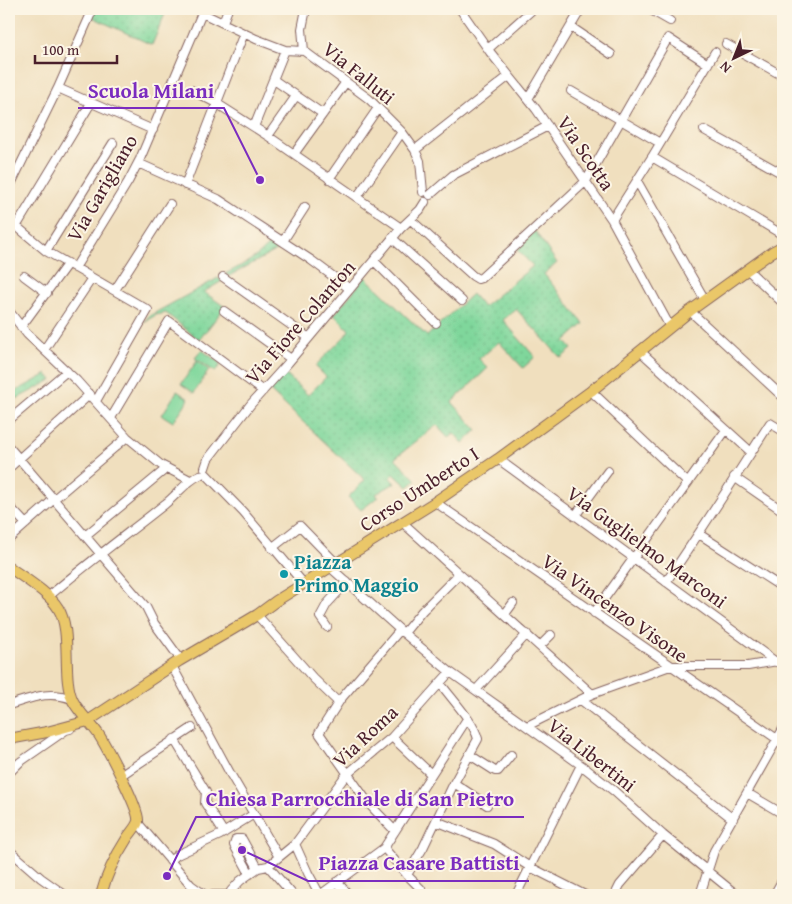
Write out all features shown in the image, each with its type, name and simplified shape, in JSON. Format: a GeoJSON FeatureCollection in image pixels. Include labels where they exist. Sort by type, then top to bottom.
{"type":"FeatureCollection","features":[{"type":"Feature","properties":{"kind":"main road","name":"Corso Umberto I"},"geometry":{"type":"LineString","coordinates":[[772,252],[783,239]]}},
{"type":"Feature","properties":{"kind":"main road","name":"Corso Umberto I"},"geometry":{"type":"LineString","coordinates":[[9,740],[88,721],[176,663],[257,615],[276,601],[435,502],[498,459],[590,390],[690,311],[783,246]]}},
{"type":"Feature","properties":{"kind":"main road"},"geometry":{"type":"LineString","coordinates":[[9,567],[48,597],[59,608],[63,618],[72,699],[99,735],[139,819],[114,860],[101,895]]}},
{"type":"Feature","properties":{"kind":"street"},"geometry":{"type":"LineString","coordinates":[[9,188],[58,88],[93,9]]}},
{"type":"Feature","properties":{"kind":"street"},"geometry":{"type":"LineString","coordinates":[[223,22],[228,9]]}},
{"type":"Feature","properties":{"kind":"street"},"geometry":{"type":"LineString","coordinates":[[304,51],[302,29],[306,9]]}},
{"type":"Feature","properties":{"kind":"street"},"geometry":{"type":"LineString","coordinates":[[488,49],[533,9]]}},
{"type":"Feature","properties":{"kind":"street"},"geometry":{"type":"LineString","coordinates":[[528,98],[581,9]]}},
{"type":"Feature","properties":{"kind":"street"},"geometry":{"type":"LineString","coordinates":[[649,9],[670,21]]}},
{"type":"Feature","properties":{"kind":"street","name":"Via Scotta"},"geometry":{"type":"LineString","coordinates":[[464,11],[488,49],[528,98],[612,220],[670,327]]}},
{"type":"Feature","properties":{"kind":"street","name":"Via Falluti"},"geometry":{"type":"LineString","coordinates":[[202,13],[285,50],[304,51],[378,108],[402,132],[416,150],[426,194],[420,198],[425,202]]}},
{"type":"Feature","properties":{"kind":"street","name":"Via Garigliano"},"geometry":{"type":"LineString","coordinates":[[21,327],[71,266],[128,182],[153,130],[202,13]]}},
{"type":"Feature","properties":{"kind":"street"},"geometry":{"type":"LineString","coordinates":[[571,27],[611,54]]}},
{"type":"Feature","properties":{"kind":"street"},"geometry":{"type":"LineString","coordinates":[[185,185],[244,33]]}},
{"type":"Feature","properties":{"kind":"street"},"geometry":{"type":"LineString","coordinates":[[411,220],[478,279],[488,272],[586,181],[668,38],[708,64]]}},
{"type":"Feature","properties":{"kind":"street"},"geometry":{"type":"LineString","coordinates":[[726,44],[783,76]]}},
{"type":"Feature","properties":{"kind":"street"},"geometry":{"type":"LineString","coordinates":[[254,127],[285,50]]}},
{"type":"Feature","properties":{"kind":"street"},"geometry":{"type":"LineString","coordinates":[[612,220],[715,52]]}},
{"type":"Feature","properties":{"kind":"street"},"geometry":{"type":"LineString","coordinates":[[416,150],[509,76]]}},
{"type":"Feature","properties":{"kind":"street"},"geometry":{"type":"LineString","coordinates":[[274,80],[322,114]]}},
{"type":"Feature","properties":{"kind":"street"},"geometry":{"type":"LineString","coordinates":[[294,154],[346,82]]}},
{"type":"Feature","properties":{"kind":"street"},"geometry":{"type":"LineString","coordinates":[[58,88],[153,130]]}},
{"type":"Feature","properties":{"kind":"street"},"geometry":{"type":"LineString","coordinates":[[191,90],[216,103],[268,136],[401,228]]}},
{"type":"Feature","properties":{"kind":"street"},"geometry":{"type":"LineString","coordinates":[[571,91],[660,143]]}},
{"type":"Feature","properties":{"kind":"street"},"geometry":{"type":"LineString","coordinates":[[268,136],[296,96]]}},
{"type":"Feature","properties":{"kind":"street"},"geometry":{"type":"LineString","coordinates":[[16,227],[92,103]]}},
{"type":"Feature","properties":{"kind":"street"},"geometry":{"type":"LineString","coordinates":[[329,179],[378,108]]}},
{"type":"Feature","properties":{"kind":"street"},"geometry":{"type":"LineString","coordinates":[[426,194],[452,175],[548,126]]}},
{"type":"Feature","properties":{"kind":"street"},"geometry":{"type":"LineString","coordinates":[[704,130],[783,174]]}},
{"type":"Feature","properties":{"kind":"street"},"geometry":{"type":"LineString","coordinates":[[356,197],[402,132]]}},
{"type":"Feature","properties":{"kind":"street"},"geometry":{"type":"LineString","coordinates":[[46,250],[113,143]]}},
{"type":"Feature","properties":{"kind":"street"},"geometry":{"type":"LineString","coordinates":[[652,157],[783,235]]}},
{"type":"Feature","properties":{"kind":"street"},"geometry":{"type":"LineString","coordinates":[[138,163],[218,199],[283,241],[350,289]]}},
{"type":"Feature","properties":{"kind":"street"},"geometry":{"type":"LineString","coordinates":[[637,181],[705,300]]}},
{"type":"Feature","properties":{"kind":"street","name":"Via Fiore Colanton"},"geometry":{"type":"LineString","coordinates":[[204,473],[208,459],[215,449],[392,238],[411,220],[425,202]]}},
{"type":"Feature","properties":{"kind":"street"},"geometry":{"type":"LineString","coordinates":[[115,290],[170,204]]}},
{"type":"Feature","properties":{"kind":"street"},"geometry":{"type":"LineString","coordinates":[[283,241],[306,207]]}},
{"type":"Feature","properties":{"kind":"street"},"geometry":{"type":"LineString","coordinates":[[9,220],[46,250],[148,310],[96,401]]}},
{"type":"Feature","properties":{"kind":"street"},"geometry":{"type":"LineString","coordinates":[[392,238],[462,301]]}},
{"type":"Feature","properties":{"kind":"street"},"geometry":{"type":"LineString","coordinates":[[374,261],[436,323]]}},
{"type":"Feature","properties":{"kind":"street"},"geometry":{"type":"LineString","coordinates":[[748,270],[782,299]]}},
{"type":"Feature","properties":{"kind":"street"},"geometry":{"type":"LineString","coordinates":[[24,276],[47,293]]}},
{"type":"Feature","properties":{"kind":"street"},"geometry":{"type":"LineString","coordinates":[[224,277],[309,338]]}},
{"type":"Feature","properties":{"kind":"street"},"geometry":{"type":"LineString","coordinates":[[44,350],[92,278]]}},
{"type":"Feature","properties":{"kind":"street"},"geometry":{"type":"LineString","coordinates":[[9,311],[21,327],[90,394],[128,437],[154,459],[190,480]]}},
{"type":"Feature","properties":{"kind":"street"},"geometry":{"type":"LineString","coordinates":[[224,311],[291,359]]}},
{"type":"Feature","properties":{"kind":"street"},"geometry":{"type":"LineString","coordinates":[[690,311],[783,397]]}},
{"type":"Feature","properties":{"kind":"street"},"geometry":{"type":"LineString","coordinates":[[111,418],[169,321],[263,391]]}},
{"type":"Feature","properties":{"kind":"street"},"geometry":{"type":"LineString","coordinates":[[640,351],[751,452]]}},
{"type":"Feature","properties":{"kind":"street"},"geometry":{"type":"LineString","coordinates":[[9,420],[67,371]]}},
{"type":"Feature","properties":{"kind":"street"},"geometry":{"type":"LineString","coordinates":[[590,390],[688,484]]}},
{"type":"Feature","properties":{"kind":"street"},"geometry":{"type":"LineString","coordinates":[[9,468],[90,394]]}},
{"type":"Feature","properties":{"kind":"street"},"geometry":{"type":"LineString","coordinates":[[666,582],[770,423],[783,431]]}},
{"type":"Feature","properties":{"kind":"street"},"geometry":{"type":"LineString","coordinates":[[594,612],[726,430]]}},
{"type":"Feature","properties":{"kind":"street"},"geometry":{"type":"LineString","coordinates":[[9,540],[54,499],[128,437]]}},
{"type":"Feature","properties":{"kind":"street"},"geometry":{"type":"LineString","coordinates":[[9,447],[146,607],[176,663],[196,726],[254,814],[279,857]]}},
{"type":"Feature","properties":{"kind":"street","name":"Via Guglielmo Marconi"},"geometry":{"type":"LineString","coordinates":[[498,459],[666,582],[780,661]]}},
{"type":"Feature","properties":{"kind":"street"},"geometry":{"type":"LineString","coordinates":[[85,536],[167,468]]}},
{"type":"Feature","properties":{"kind":"street"},"geometry":{"type":"LineString","coordinates":[[576,516],[608,471]]}},
{"type":"Feature","properties":{"kind":"street"},"geometry":{"type":"LineString","coordinates":[[48,597],[78,571],[175,496],[190,480],[204,473],[243,512],[304,584]]}},
{"type":"Feature","properties":{"kind":"street"},"geometry":{"type":"LineString","coordinates":[[734,477],[783,510]]}},
{"type":"Feature","properties":{"kind":"street","name":"Via Vincenzo Visone"},"geometry":{"type":"LineString","coordinates":[[435,502],[777,739]]}},
{"type":"Feature","properties":{"kind":"street"},"geometry":{"type":"LineString","coordinates":[[9,506],[26,524]]}},
{"type":"Feature","properties":{"kind":"street"},"geometry":{"type":"LineString","coordinates":[[402,522],[592,694]]}},
{"type":"Feature","properties":{"kind":"street","name":"Via Libertini"},"geometry":{"type":"LineString","coordinates":[[272,548],[300,526],[346,582],[450,672],[581,765],[737,895]]}},
{"type":"Feature","properties":{"kind":"street"},"geometry":{"type":"LineString","coordinates":[[699,534],[783,588]]}},
{"type":"Feature","properties":{"kind":"street"},"geometry":{"type":"LineString","coordinates":[[395,831],[369,804],[319,733],[338,702],[402,631],[459,574]]}},
{"type":"Feature","properties":{"kind":"street"},"geometry":{"type":"LineString","coordinates":[[327,628],[320,617],[327,604],[346,582]]}},
{"type":"Feature","properties":{"kind":"street"},"geometry":{"type":"LineString","coordinates":[[505,614],[513,604]]}},
{"type":"Feature","properties":{"kind":"street"},"geometry":{"type":"LineString","coordinates":[[257,615],[313,678],[338,702]]}},
{"type":"Feature","properties":{"kind":"street"},"geometry":{"type":"LineString","coordinates":[[476,690],[527,634]]}},
{"type":"Feature","properties":{"kind":"street"},"geometry":{"type":"LineString","coordinates":[[540,646],[551,635]]}},
{"type":"Feature","properties":{"kind":"street"},"geometry":{"type":"LineString","coordinates":[[527,726],[592,694],[670,666],[748,666],[780,661]]}},
{"type":"Feature","properties":{"kind":"street","name":"Via Roma"},"geometry":{"type":"LineString","coordinates":[[230,895],[234,887],[250,874],[258,868],[268,866],[295,844],[348,773],[392,737],[450,672]]}},
{"type":"Feature","properties":{"kind":"street"},"geometry":{"type":"LineString","coordinates":[[408,875],[478,739],[440,683]]}},
{"type":"Feature","properties":{"kind":"street"},"geometry":{"type":"LineString","coordinates":[[9,705],[44,695],[60,694],[72,699]]}},
{"type":"Feature","properties":{"kind":"street"},"geometry":{"type":"LineString","coordinates":[[580,700],[733,819]]}},
{"type":"Feature","properties":{"kind":"street"},"geometry":{"type":"LineString","coordinates":[[295,844],[320,895],[384,848],[466,719]]}},
{"type":"Feature","properties":{"kind":"street"},"geometry":{"type":"LineString","coordinates":[[9,773],[20,762],[66,730],[78,727],[88,721]]}},
{"type":"Feature","properties":{"kind":"street"},"geometry":{"type":"LineString","coordinates":[[120,776],[196,726]]}},
{"type":"Feature","properties":{"kind":"street"},"geometry":{"type":"LineString","coordinates":[[700,895],[714,851],[783,729]]}},
{"type":"Feature","properties":{"kind":"street"},"geometry":{"type":"LineString","coordinates":[[392,737],[431,774]]}},
{"type":"Feature","properties":{"kind":"street"},"geometry":{"type":"LineString","coordinates":[[174,739],[206,792],[204,802],[224,833]]}},
{"type":"Feature","properties":{"kind":"street"},"geometry":{"type":"LineString","coordinates":[[470,755],[495,771],[498,771],[511,755]]}},
{"type":"Feature","properties":{"kind":"street"},"geometry":{"type":"LineString","coordinates":[[516,895],[581,765]]}},
{"type":"Feature","properties":{"kind":"street"},"geometry":{"type":"LineString","coordinates":[[454,783],[487,805]]}},
{"type":"Feature","properties":{"kind":"street"},"geometry":{"type":"LineString","coordinates":[[747,794],[783,814]]}},
{"type":"Feature","properties":{"kind":"street"},"geometry":{"type":"LineString","coordinates":[[170,860],[224,833],[254,814]]}},
{"type":"Feature","properties":{"kind":"street"},"geometry":{"type":"LineString","coordinates":[[436,821],[494,844],[530,867],[585,895]]}},
{"type":"Feature","properties":{"kind":"street"},"geometry":{"type":"LineString","coordinates":[[138,823],[191,885],[205,895]]}},
{"type":"Feature","properties":{"kind":"street"},"geometry":{"type":"LineString","coordinates":[[615,895],[620,886],[663,835]]}},
{"type":"Feature","properties":{"kind":"street"},"geometry":{"type":"LineString","coordinates":[[250,874],[234,845],[236,839],[242,839],[258,868]]}},
{"type":"Feature","properties":{"kind":"street"},"geometry":{"type":"LineString","coordinates":[[384,848],[421,889]]}},
{"type":"Feature","properties":{"kind":"street"},"geometry":{"type":"LineString","coordinates":[[9,850],[61,894]]}},
{"type":"Feature","properties":{"kind":"street"},"geometry":{"type":"LineString","coordinates":[[268,866],[293,895]]}},
{"type":"Feature","properties":{"kind":"street"},"geometry":{"type":"LineString","coordinates":[[774,895],[783,879]]}},
{"type":"Feature","properties":{"kind":"street"},"geometry":{"type":"LineString","coordinates":[[337,882],[349,895]]}},
{"type":"Feature","properties":{"kind":"street"},"geometry":{"type":"LineString","coordinates":[[213,895],[230,895]]}},
{"type":"Feature","properties":{"kind":"green space"},"geometry":{"type":"Polygon","coordinates":[[[95,9],[167,9],[152,45],[92,17],[95,9]]]}},
{"type":"Feature","properties":{"kind":"green space"},"geometry":{"type":"Polygon","coordinates":[[[535,231],[557,263],[544,274],[584,324],[565,341],[572,349],[561,358],[516,309],[503,320],[535,357],[523,368],[499,342],[479,359],[488,368],[452,402],[477,430],[463,443],[454,433],[448,437],[437,425],[395,458],[416,480],[408,487],[394,474],[390,478],[395,483],[376,494],[378,497],[361,510],[348,497],[365,480],[270,391],[283,372],[308,395],[326,377],[315,366],[349,330],[334,315],[365,277],[427,336],[472,294],[483,307],[533,266],[517,250],[535,231]]]}},
{"type":"Feature","properties":{"kind":"green space"},"geometry":{"type":"Polygon","coordinates":[[[273,239],[283,247],[229,276],[225,274],[257,255],[273,239]]]}},
{"type":"Feature","properties":{"kind":"green space"},"geometry":{"type":"Polygon","coordinates":[[[218,278],[222,281],[204,292],[225,307],[199,340],[166,313],[156,315],[144,322],[149,316],[218,278]]]}},
{"type":"Feature","properties":{"kind":"green space"},"geometry":{"type":"Polygon","coordinates":[[[202,350],[221,364],[215,372],[195,358],[202,350]]]}},
{"type":"Feature","properties":{"kind":"green space"},"geometry":{"type":"Polygon","coordinates":[[[197,361],[209,370],[194,393],[181,384],[197,361]]]}},
{"type":"Feature","properties":{"kind":"green space"},"geometry":{"type":"Polygon","coordinates":[[[47,374],[52,380],[9,403],[9,395],[47,374]]]}},
{"type":"Feature","properties":{"kind":"green space"},"geometry":{"type":"Polygon","coordinates":[[[177,391],[189,399],[173,422],[162,415],[177,391]]]}},
{"type":"Feature","properties":{"kind":"place","name":"Scuola Milani"},"geometry":{"type":"Point","coordinates":[260,180]}},
{"type":"Feature","properties":{"kind":"place","name":"Piazza Primo Maggio"},"geometry":{"type":"Point","coordinates":[284,574]}},
{"type":"Feature","properties":{"kind":"place","name":"Piazza Casare Battisti"},"geometry":{"type":"Point","coordinates":[242,850]}},
{"type":"Feature","properties":{"kind":"place","name":"Chiesa Parrocchiale di San Pietro"},"geometry":{"type":"Point","coordinates":[167,876]}}]}
